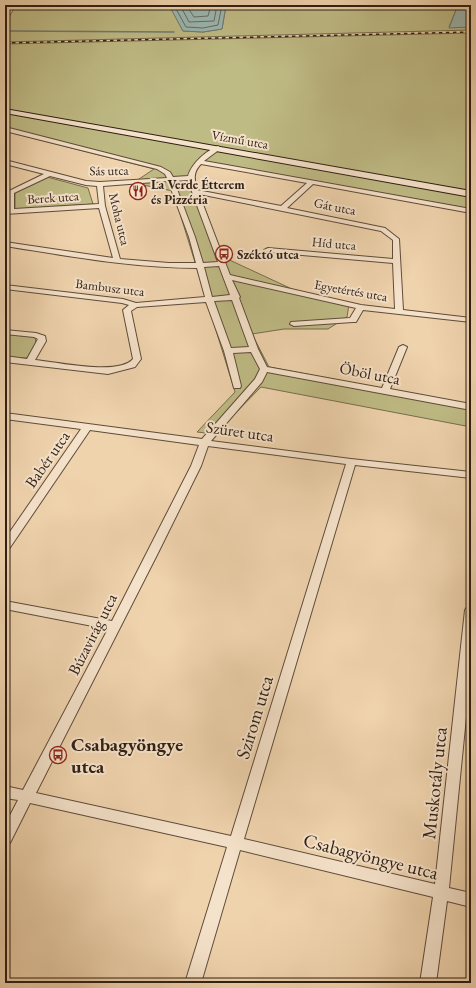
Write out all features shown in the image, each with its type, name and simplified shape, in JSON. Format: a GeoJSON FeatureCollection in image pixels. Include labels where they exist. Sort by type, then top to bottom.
{"type":"FeatureCollection","features":[{"type":"Feature","properties":{"kind":"main road","name":"Vízmű utca"},"geometry":{"type":"LineString","coordinates":[[5,111],[471,194]]}},
{"type":"Feature","properties":{"kind":"street"},"geometry":{"type":"LineString","coordinates":[[8,130],[159,168],[168,173],[189,230],[209,299],[228,351],[237,386]]}},
{"type":"Feature","properties":{"kind":"street"},"geometry":{"type":"LineString","coordinates":[[205,442],[259,380],[264,368],[254,349],[191,178],[192,171],[200,162],[218,148]]}},
{"type":"Feature","properties":{"kind":"street","name":"Sás utca"},"geometry":{"type":"LineString","coordinates":[[5,162],[86,183],[100,184],[191,178]]}},
{"type":"Feature","properties":{"kind":"street","name":"Vízmű utca"},"geometry":{"type":"LineString","coordinates":[[200,162],[471,211]]}},
{"type":"Feature","properties":{"kind":"street"},"geometry":{"type":"LineString","coordinates":[[8,212],[11,192],[49,174]]}},
{"type":"Feature","properties":{"kind":"street"},"geometry":{"type":"LineString","coordinates":[[283,208],[312,182]]}},
{"type":"Feature","properties":{"kind":"street","name":"Moha utca"},"geometry":{"type":"LineString","coordinates":[[100,184],[102,206],[117,260]]}},
{"type":"Feature","properties":{"kind":"street","name":"Gát utca"},"geometry":{"type":"LineString","coordinates":[[195,191],[383,229],[396,239],[399,310]]}},
{"type":"Feature","properties":{"kind":"street","name":"Berek utca"},"geometry":{"type":"LineString","coordinates":[[8,212],[102,206]]}},
{"type":"Feature","properties":{"kind":"street"},"geometry":{"type":"LineString","coordinates":[[5,244],[171,266],[223,264]]}},
{"type":"Feature","properties":{"kind":"street","name":"Híd utca"},"geometry":{"type":"LineString","coordinates":[[268,250],[397,261]]}},
{"type":"Feature","properties":{"kind":"street","name":"Egyetértés utca"},"geometry":{"type":"LineString","coordinates":[[228,277],[361,307],[399,310],[471,320]]}},
{"type":"Feature","properties":{"kind":"street","name":"Bambusz utca"},"geometry":{"type":"LineString","coordinates":[[5,287],[123,301],[135,305],[236,297]]}},
{"type":"Feature","properties":{"kind":"street"},"geometry":{"type":"LineString","coordinates":[[5,359],[108,371],[120,370],[132,365],[137,359],[127,310],[135,305]]}},
{"type":"Feature","properties":{"kind":"street"},"geometry":{"type":"LineString","coordinates":[[294,324],[353,320],[361,307]]}},
{"type":"Feature","properties":{"kind":"street"},"geometry":{"type":"LineString","coordinates":[[5,332],[36,335],[42,338],[42,341],[29,362]]}},
{"type":"Feature","properties":{"kind":"street"},"geometry":{"type":"LineString","coordinates":[[385,391],[403,347]]}},
{"type":"Feature","properties":{"kind":"street"},"geometry":{"type":"LineString","coordinates":[[228,351],[254,349]]}},
{"type":"Feature","properties":{"kind":"street","name":"Öböl utca"},"geometry":{"type":"LineString","coordinates":[[264,368],[471,407]]}},
{"type":"Feature","properties":{"kind":"street","name":"Szüret utca"},"geometry":{"type":"LineString","coordinates":[[5,416],[351,462],[471,475]]}},
{"type":"Feature","properties":{"kind":"street","name":"Babér utca"},"geometry":{"type":"LineString","coordinates":[[5,547],[87,428]]}},
{"type":"Feature","properties":{"kind":"street","name":"Búzavirág utca"},"geometry":{"type":"LineString","coordinates":[[5,839],[196,466],[205,442]]}},
{"type":"Feature","properties":{"kind":"street","name":"Szirom utca"},"geometry":{"type":"LineString","coordinates":[[193,983],[237,843],[351,462]]}},
{"type":"Feature","properties":{"kind":"street"},"geometry":{"type":"LineString","coordinates":[[5,605],[115,626]]}},
{"type":"Feature","properties":{"kind":"street","name":"Muskotály utca"},"geometry":{"type":"LineString","coordinates":[[428,983],[441,892],[471,610]]}},
{"type":"Feature","properties":{"kind":"street","name":"Csabagyöngye utca"},"geometry":{"type":"LineString","coordinates":[[5,792],[237,843],[471,900]]}},
{"type":"Feature","properties":{"kind":"shaded area"},"geometry":{"type":"Polygon","coordinates":[[[16,5],[149,5],[172,9],[183,31],[203,32],[222,29],[226,5],[458,5],[449,27],[471,27],[471,30],[5,42],[5,24],[16,5]]]}},
{"type":"Feature","properties":{"kind":"shaded area"},"geometry":{"type":"Polygon","coordinates":[[[471,33],[471,37],[467,37],[471,40],[471,59],[467,59],[471,62],[471,209],[203,161],[195,171],[193,177],[223,257],[292,289],[349,304],[347,317],[328,329],[284,329],[252,334],[269,367],[471,405],[471,427],[261,387],[215,434],[197,432],[235,392],[173,191],[133,183],[154,169],[5,131],[5,44],[471,33]]]}},
{"type":"Feature","properties":{"kind":"shaded area"},"geometry":{"type":"Polygon","coordinates":[[[47,177],[88,188],[93,204],[15,209],[15,192],[47,177]]]}},
{"type":"Feature","properties":{"kind":"shaded area"},"geometry":{"type":"Polygon","coordinates":[[[5,334],[35,337],[36,343],[27,358],[5,357],[5,334]]]}},
{"type":"Feature","properties":{"kind":"water"},"geometry":{"type":"Polygon","coordinates":[[[149,5],[226,5],[222,29],[203,32],[183,31],[171,9],[149,5]]]}},
{"type":"Feature","properties":{"kind":"water"},"geometry":{"type":"Polygon","coordinates":[[[458,5],[471,5],[471,27],[449,28],[458,5]]]}},
{"type":"Feature","properties":{"kind":"waterway"},"geometry":{"type":"LineString","coordinates":[[10,31],[174,32]]}},
{"type":"Feature","properties":{"kind":"railway"},"geometry":{"type":"LineString","coordinates":[[5,43],[471,32]]}},
{"type":"Feature","properties":{"kind":"place","name":"La Verde Étterem és Pizzéria"},"geometry":{"type":"Point","coordinates":[138,191]}},
{"type":"Feature","properties":{"kind":"place","name":"Széktó utca"},"geometry":{"type":"Point","coordinates":[224,254]}},
{"type":"Feature","properties":{"kind":"place","name":"Csabagyöngye utca"},"geometry":{"type":"Point","coordinates":[58,755]}}]}
